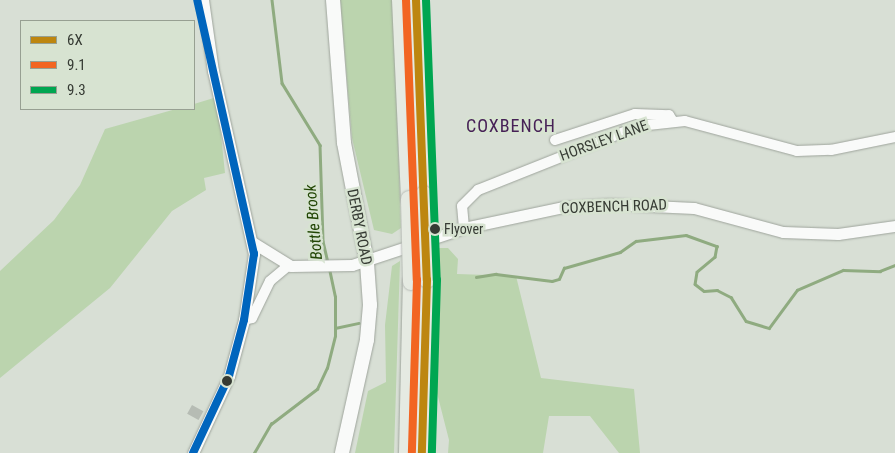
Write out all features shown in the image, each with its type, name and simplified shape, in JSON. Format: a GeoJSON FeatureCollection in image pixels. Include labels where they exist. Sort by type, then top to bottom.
{"type":"FeatureCollection","features":[{"type":"Feature","properties":{"kind":"highway"},"geometry":{"type":"LineString","coordinates":[[400,0],[416,197]]}},
{"type":"Feature","properties":{"kind":"highway"},"geometry":{"type":"LineString","coordinates":[[416,0],[416,197],[422,453]]}},
{"type":"Feature","properties":{"kind":"highway"},"geometry":{"type":"LineString","coordinates":[[407,453],[419,281]]}},
{"type":"Feature","properties":{"kind":"main road","name":"DERBY ROAD"},"geometry":{"type":"LineString","coordinates":[[333,0],[344,143],[367,263],[369,328],[342,453]]}},
{"type":"Feature","properties":{"kind":"street"},"geometry":{"type":"LineString","coordinates":[[193,453],[229,376],[244,320],[252,272],[252,242],[200,2]]}},
{"type":"Feature","properties":{"kind":"street"},"geometry":{"type":"LineString","coordinates":[[555,140],[635,114],[669,115],[672,120]]}},
{"type":"Feature","properties":{"kind":"street","name":"HORSLEY LANE"},"geometry":{"type":"LineString","coordinates":[[464,228],[462,206],[478,190],[639,126],[672,120],[709,126],[797,151],[830,150],[895,137]]}},
{"type":"Feature","properties":{"kind":"street","name":"COXBENCH ROAD"},"geometry":{"type":"LineString","coordinates":[[288,266],[322,268],[367,263],[464,228],[564,207],[653,203],[694,208],[783,232],[838,234],[895,226]]}},
{"type":"Feature","properties":{"kind":"street"},"geometry":{"type":"LineString","coordinates":[[244,320],[252,318],[270,281],[288,266],[252,242]]}},
{"type":"Feature","properties":{"kind":"green space"},"geometry":{"type":"Polygon","coordinates":[[[340,0],[393,0],[401,228],[392,234],[374,230],[352,138],[340,0]]]}},
{"type":"Feature","properties":{"kind":"green space"},"geometry":{"type":"Polygon","coordinates":[[[217,97],[225,173],[204,178],[206,190],[172,211],[110,288],[0,378],[0,271],[54,220],[80,185],[105,129],[172,110],[195,110],[195,104],[217,97]]]}},
{"type":"Feature","properties":{"kind":"green space"},"geometry":{"type":"Polygon","coordinates":[[[438,248],[448,248],[458,259],[457,274],[516,276],[541,378],[634,389],[640,453],[619,453],[590,416],[549,416],[543,453],[448,453],[449,440],[437,393],[438,248]]]}},
{"type":"Feature","properties":{"kind":"green space"},"geometry":{"type":"Polygon","coordinates":[[[400,261],[394,453],[355,453],[368,391],[386,382],[385,325],[392,266],[400,261]]]}},
{"type":"Feature","properties":{"kind":"building"},"geometry":{"type":"Polygon","coordinates":[[[192,405],[203,411],[199,420],[187,414],[192,405]]]}},
{"type":"Feature","properties":{"kind":"waterway","name":"Bottle Brook"},"geometry":{"type":"LineString","coordinates":[[272,0],[282,83],[320,145],[323,241],[328,262]]}},
{"type":"Feature","properties":{"kind":"waterway"},"geometry":{"type":"LineString","coordinates":[[476,277],[496,274],[552,281],[559,279],[564,268],[620,252],[636,241],[686,235],[717,246],[715,257],[697,272],[695,284],[704,291],[717,290],[731,297],[746,321],[769,328],[797,290],[843,270],[880,271],[895,265]]}},
{"type":"Feature","properties":{"kind":"waterway","name":"Bottle Brook"},"geometry":{"type":"LineString","coordinates":[[254,453],[271,424],[317,389],[327,368],[335,336],[335,297],[329,269]]}},
{"type":"Feature","properties":{"kind":"waterway"},"geometry":{"type":"LineString","coordinates":[[335,328],[358,323]]}},
{"type":"Feature","properties":{"kind":"transit line"},"geometry":{"type":"LineString","coordinates":[[193,453],[229,376],[244,320],[254,254],[197,0]]}},
{"type":"Feature","properties":{"kind":"transit line","name":"9.1"},"geometry":{"type":"LineString","coordinates":[[406,0],[417,280],[412,453]]}},
{"type":"Feature","properties":{"kind":"transit line","name":"6X"},"geometry":{"type":"LineString","coordinates":[[416,0],[427,280],[422,453]]}},
{"type":"Feature","properties":{"kind":"transit line","name":"9.3"},"geometry":{"type":"LineString","coordinates":[[426,0],[437,280],[432,453]]}},
{"type":"Feature","properties":{"kind":"place","name":"Flyover"},"geometry":{"type":"Point","coordinates":[435,229]}},
{"type":"Feature","properties":{"kind":"district","name":"COXBENCH"},"geometry":{"type":"Point","coordinates":[511,126]}}]}
